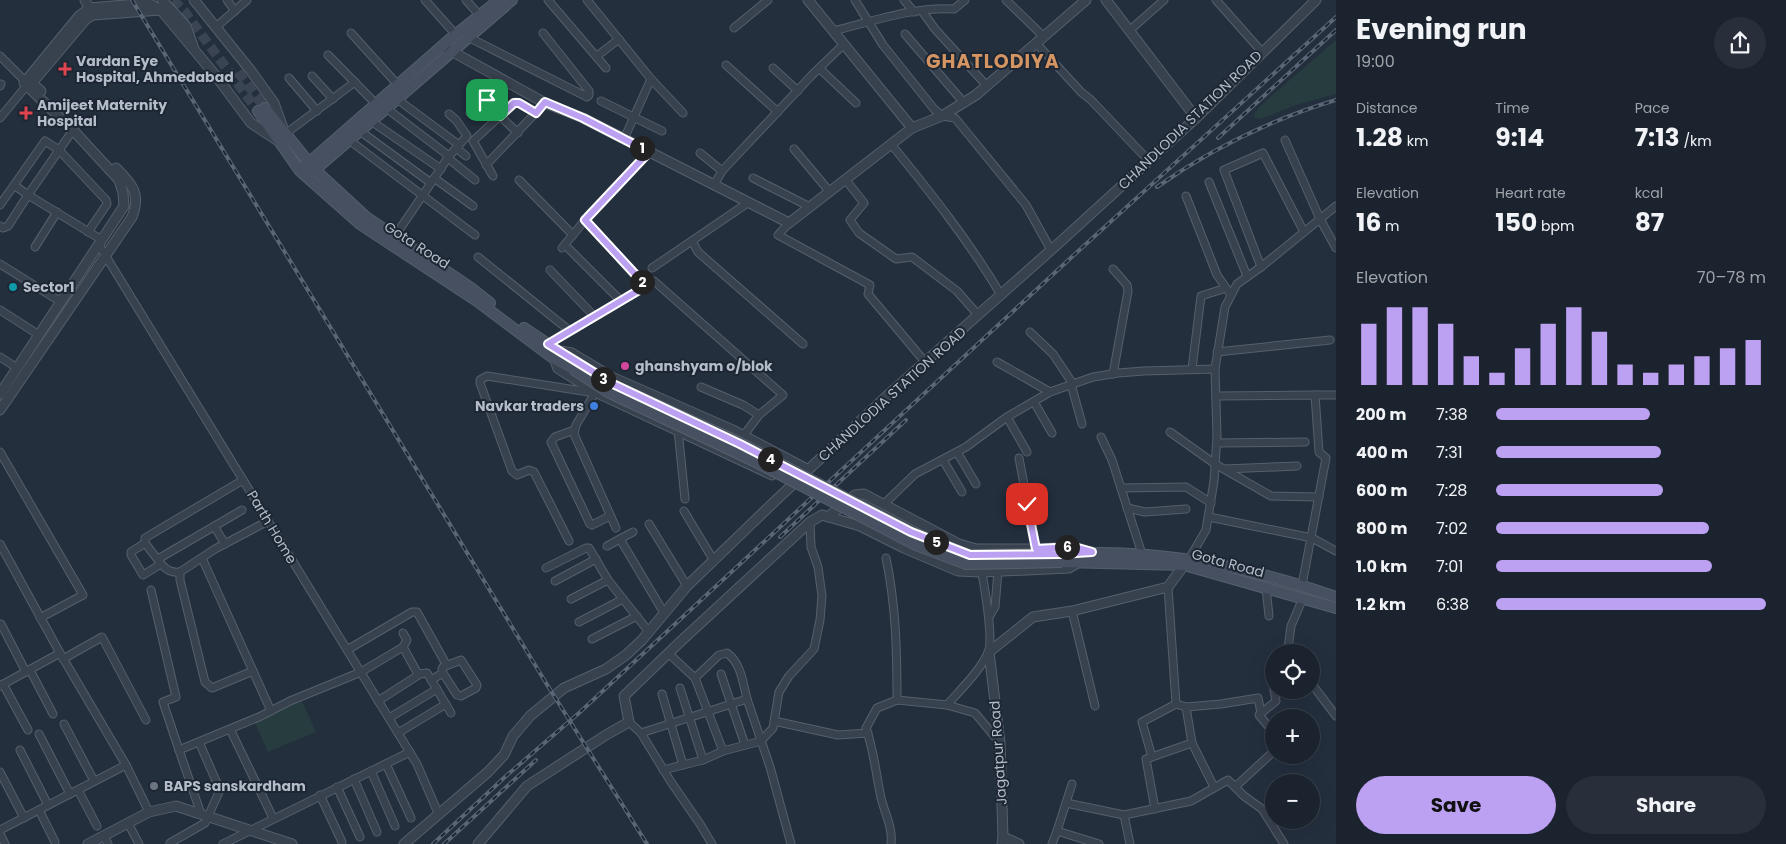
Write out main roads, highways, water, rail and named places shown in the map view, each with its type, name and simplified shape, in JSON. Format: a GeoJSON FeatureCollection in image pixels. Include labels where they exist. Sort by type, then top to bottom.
{"type":"FeatureCollection","features":[{"type":"Feature","properties":{"kind":"main road"},"geometry":{"type":"LineString","coordinates":[[303,174],[381,106],[397,98],[447,49],[456,35],[499,0]]}},
{"type":"Feature","properties":{"kind":"main road"},"geometry":{"type":"LineString","coordinates":[[312,166],[371,122],[398,85],[447,49],[468,37],[512,0]]}},
{"type":"Feature","properties":{"kind":"main road"},"geometry":{"type":"LineString","coordinates":[[261,110],[282,138]]}},
{"type":"Feature","properties":{"kind":"main road","name":"Gota Road"},"geometry":{"type":"LineString","coordinates":[[282,138],[366,216],[472,288],[552,350]]}},
{"type":"Feature","properties":{"kind":"main road","name":"Gota Road"},"geometry":{"type":"LineString","coordinates":[[282,138],[303,174],[360,224],[552,350]]}},
{"type":"Feature","properties":{"kind":"main road"},"geometry":{"type":"LineString","coordinates":[[552,350],[573,365],[740,444],[919,535],[970,555],[1065,558]]}},
{"type":"Feature","properties":{"kind":"main road","name":"Gota Road"},"geometry":{"type":"LineString","coordinates":[[1065,558],[1092,552],[1142,554],[1186,562],[1336,608]]}},
{"type":"Feature","properties":{"kind":"main road","name":"Gota Road"},"geometry":{"type":"LineString","coordinates":[[1065,558],[1080,562],[1186,562],[1233,566],[1302,585],[1336,597]]}},
{"type":"Feature","properties":{"kind":"tunnel"},"geometry":{"type":"LineString","coordinates":[[173,0],[184,11],[258,111]]}},
{"type":"Feature","properties":{"kind":"tunnel"},"geometry":{"type":"LineString","coordinates":[[238,72],[265,108]]}},
{"type":"Feature","properties":{"kind":"railway"},"geometry":{"type":"LineString","coordinates":[[132,0],[546,683],[647,844]]}},
{"type":"Feature","properties":{"kind":"railway"},"geometry":{"type":"LineString","coordinates":[[433,844],[506,776],[579,713],[1075,254],[1336,17]]}},
{"type":"Feature","properties":{"kind":"railway"},"geometry":{"type":"LineString","coordinates":[[1218,138],[1336,30]]}},
{"type":"Feature","properties":{"kind":"railway"},"geometry":{"type":"LineString","coordinates":[[1157,187],[1199,160],[1243,136],[1289,116],[1336,100]]}},
{"type":"Feature","properties":{"kind":"railway"},"geometry":{"type":"LineString","coordinates":[[780,537],[906,420]]}},
{"type":"Feature","properties":{"kind":"railway"},"geometry":{"type":"LineString","coordinates":[[444,844],[536,760]]}},
{"type":"Feature","properties":{"kind":"place","name":"Vardan Eye Hospital, Ahmedabad"},"geometry":{"type":"Point","coordinates":[65,69]}},
{"type":"Feature","properties":{"kind":"place","name":"Amijeet Maternity Hospital"},"geometry":{"type":"Point","coordinates":[26,113]}},
{"type":"Feature","properties":{"kind":"place","name":"Sector1"},"geometry":{"type":"Point","coordinates":[13,287]}},
{"type":"Feature","properties":{"kind":"place","name":"ghanshyam o/blok"},"geometry":{"type":"Point","coordinates":[625,366]}},
{"type":"Feature","properties":{"kind":"place","name":"Navkar traders"},"geometry":{"type":"Point","coordinates":[594,406]}},
{"type":"Feature","properties":{"kind":"place","name":"BAPS sanskardham"},"geometry":{"type":"Point","coordinates":[154,786]}},
{"type":"Feature","properties":{"kind":"district","name":"GHATLODIYA"},"geometry":{"type":"Point","coordinates":[993,61]}}]}
